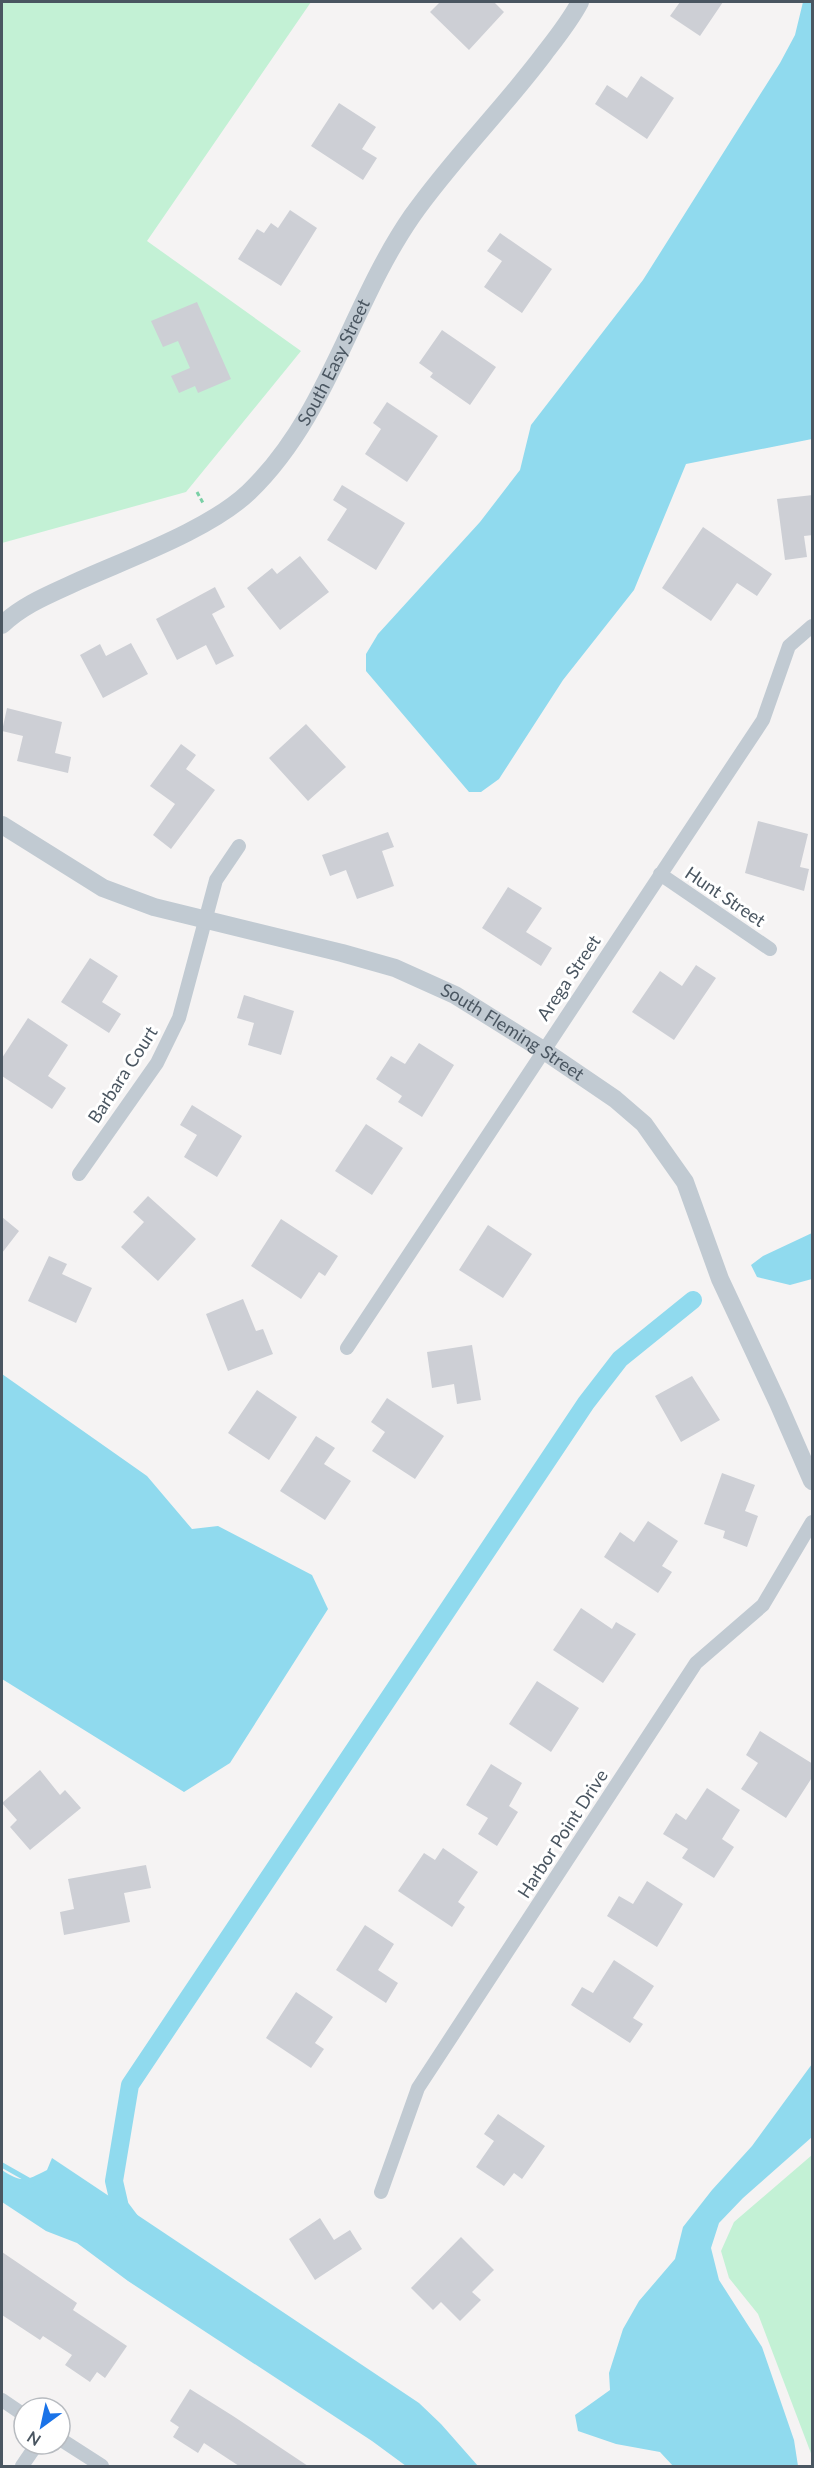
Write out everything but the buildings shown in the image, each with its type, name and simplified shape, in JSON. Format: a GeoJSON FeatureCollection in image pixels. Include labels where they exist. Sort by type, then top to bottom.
{"type":"FeatureCollection","features":[{"type":"Feature","properties":{"kind":"street","name":"South Easy Street"},"geometry":{"type":"LineString","coordinates":[[2,625],[38,600],[212,519],[248,493],[282,454],[321,393],[387,255],[412,216],[528,75],[572,17],[580,2]]}},
{"type":"Feature","properties":{"kind":"street","name":"Arega Street"},"geometry":{"type":"LineString","coordinates":[[347,1348],[763,720],[789,646],[813,626]]}},
{"type":"Feature","properties":{"kind":"street","name":"South Fleming Street"},"geometry":{"type":"LineString","coordinates":[[2,825],[102,888],[154,907],[395,968],[455,995],[543,1050],[615,1099],[645,1124],[685,1182],[720,1279],[813,1481]]}},
{"type":"Feature","properties":{"kind":"street","name":"Barbara Court"},"geometry":{"type":"LineString","coordinates":[[79,1174],[156,1063],[179,1018],[216,880],[239,846]]}},
{"type":"Feature","properties":{"kind":"street","name":"Hunt Street"},"geometry":{"type":"LineString","coordinates":[[660,874],[770,949]]}},
{"type":"Feature","properties":{"kind":"street","name":"Harbor Point Drive"},"geometry":{"type":"LineString","coordinates":[[381,2192],[418,2088],[696,1663],[763,1605],[813,1522]]}},
{"type":"Feature","properties":{"kind":"street"},"geometry":{"type":"LineString","coordinates":[[72,2447],[102,2466]]}},
{"type":"Feature","properties":{"kind":"path"},"geometry":{"type":"LineString","coordinates":[[197,492],[207,510]]}},
{"type":"Feature","properties":{"kind":"green space"},"geometry":{"type":"Polygon","coordinates":[[[2,2],[311,2],[147,241],[301,351],[186,492],[2,543],[2,2]]]}},
{"type":"Feature","properties":{"kind":"green space"},"geometry":{"type":"Polygon","coordinates":[[[812,2155],[812,2456],[758,2314],[729,2278],[721,2251],[734,2222],[812,2155]]]}},
{"type":"Feature","properties":{"kind":"water"},"geometry":{"type":"Polygon","coordinates":[[[803,2],[812,2],[812,439],[686,464],[634,590],[563,680],[499,779],[481,792],[469,792],[366,671],[366,654],[378,634],[480,522],[520,470],[531,425],[643,280],[780,63],[795,35],[803,2]]]}},
{"type":"Feature","properties":{"kind":"water"},"geometry":{"type":"Polygon","coordinates":[[[812,1233],[812,1279],[790,1285],[757,1277],[751,1265],[763,1256],[812,1233]]]}},
{"type":"Feature","properties":{"kind":"water"},"geometry":{"type":"Polygon","coordinates":[[[2,1374],[147,1476],[192,1529],[218,1526],[312,1575],[328,1609],[230,1763],[184,1792],[2,1679],[2,1374]]]}},
{"type":"Feature","properties":{"kind":"water"},"geometry":{"type":"Polygon","coordinates":[[[812,2064],[812,2137],[743,2198],[719,2223],[711,2248],[719,2280],[762,2347],[794,2440],[798,2466],[673,2466],[660,2452],[616,2444],[578,2431],[575,2415],[610,2390],[609,2373],[623,2329],[639,2301],[675,2259],[683,2227],[712,2190],[752,2146],[812,2064]]]}},
{"type":"Feature","properties":{"kind":"water"},"geometry":{"type":"Polygon","coordinates":[[[52,2158],[419,2403],[478,2466],[406,2466],[372,2441],[128,2281],[77,2243],[46,2231],[2,2202],[2,2170],[19,2179],[29,2178],[47,2170],[52,2158]]]}},
{"type":"Feature","properties":{"kind":"waterway"},"geometry":{"type":"LineString","coordinates":[[132,2223],[120,2207],[114,2181],[130,2085],[586,1403],[620,1359],[693,1300]]}},
{"type":"Feature","properties":{"kind":"waterway"},"geometry":{"type":"LineString","coordinates":[[2,2165],[32,2182]]}}]}
